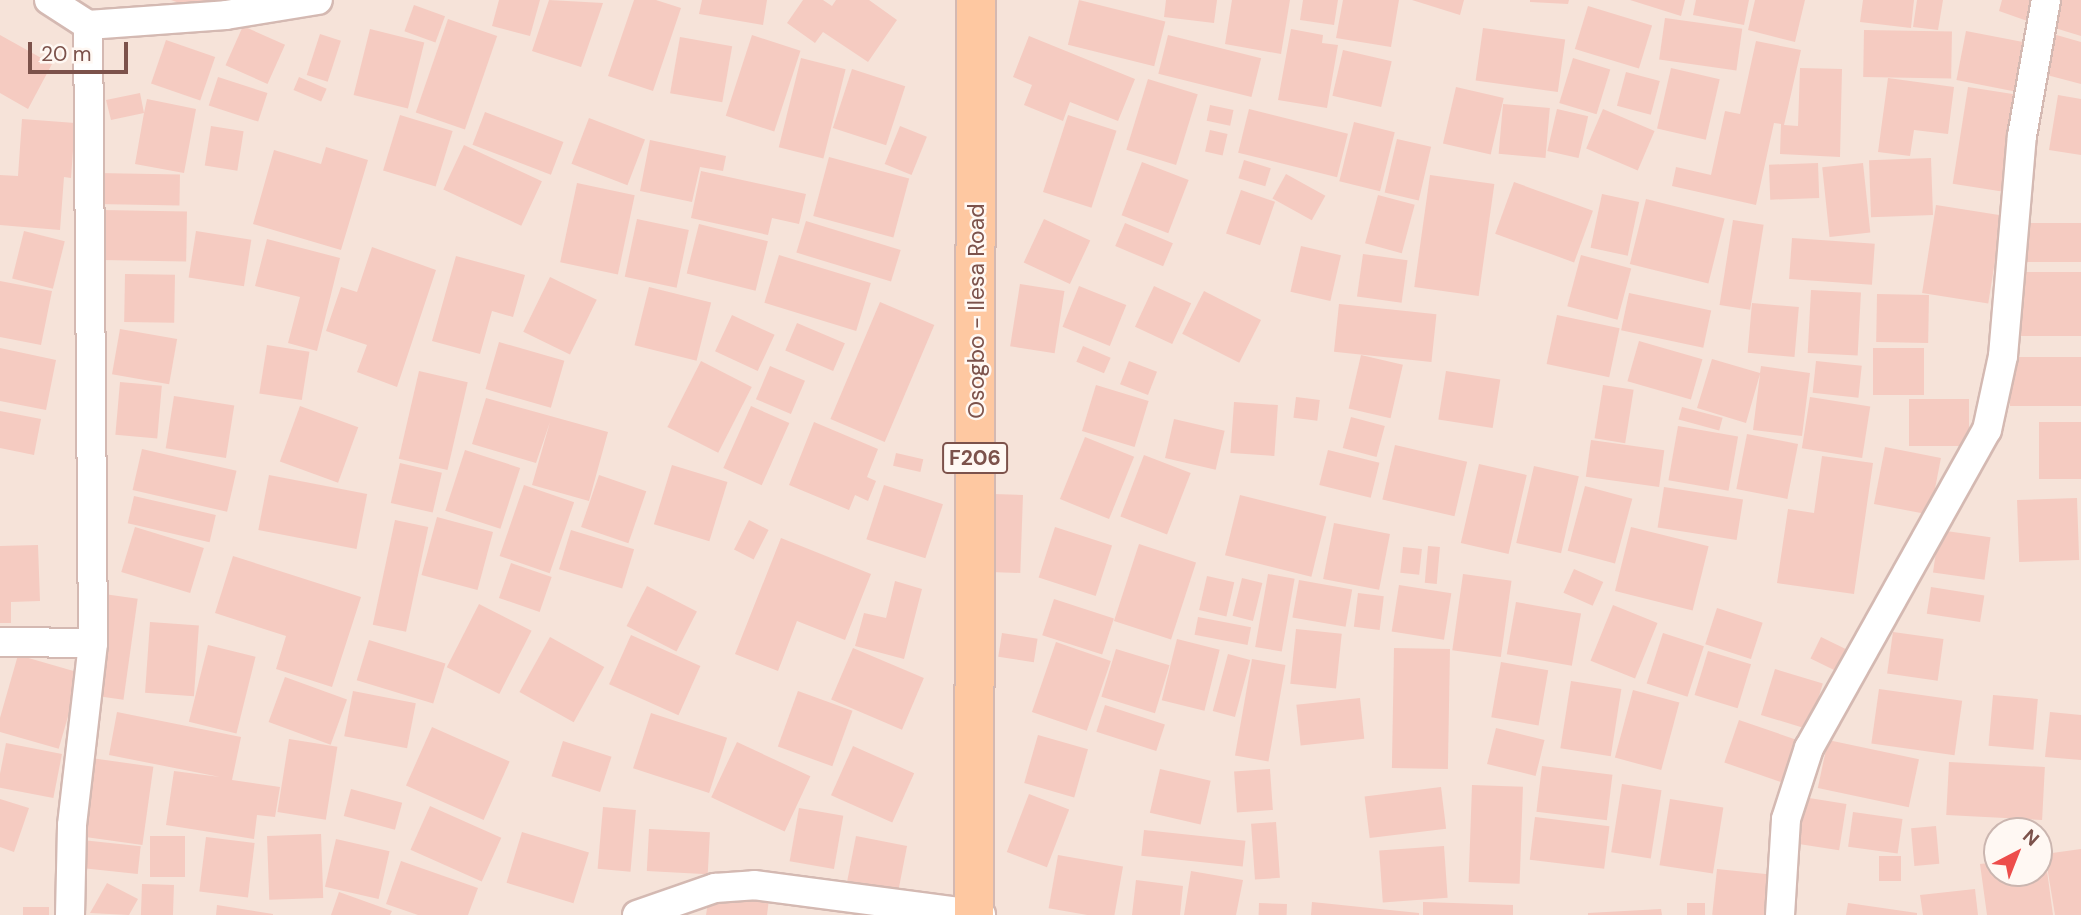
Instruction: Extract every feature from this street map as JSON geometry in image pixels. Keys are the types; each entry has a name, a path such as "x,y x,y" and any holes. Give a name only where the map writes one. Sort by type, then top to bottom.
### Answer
{"main road":[{"name":"Osogbo - Ilesa Road","path":"976,0 976,915"}],"street":[{"path":"48,0 88,25 226,15 318,0"},
{"path":"1780,915 1786,818 1804,760 1987,430 2003,356 2022,136 2046,0"},
{"path":"70,915 72,825 93,643 88,25"},
{"path":"0,642 93,643"},
{"path":"637,915 715,888 754,885 976,915"}],"shaded area":[{"path":"0,0 2081,0 2081,915 0,915"}],"building":[{"path":"171,0 215,0 210,14"},
{"path":"499,0 540,0 530,36 492,26"},
{"path":"549,0 603,3 581,67 532,51"},
{"path":"634,0 656,0 681,8 653,91 608,76"},
{"path":"702,0 767,0 763,25 699,14"},
{"path":"803,0 823,0 832,6 836,0 869,0 897,20 868,62 823,32 815,43 787,23"},
{"path":"1079,0 1165,22 1154,66 1068,45"},
{"path":"1166,0 1217,0 1214,23 1164,17"},
{"path":"1232,0 1290,0 1281,54 1225,44"},
{"path":"1303,0 1338,0 1334,25 1300,20"},
{"path":"1343,0 1399,0 1391,47 1336,38"},
{"path":"1412,0 1464,0 1460,15"},
{"path":"1530,0 1569,0 1568,4"},
{"path":"1630,0 1685,0 1681,16"},
{"path":"1696,0 1749,0 1744,25 1693,15"},
{"path":"1755,0 1805,0 1795,42 1748,30"},
{"path":"1863,0 1914,0 1911,28 1860,22"},
{"path":"1917,0 1943,0 1938,30 1913,27"},
{"path":"2002,0 2041,0 2033,23 1999,11"},
{"path":"2053,0 2081,0 2081,36 2045,25"},
{"path":"414,5 445,16 435,43 404,31"},
{"path":"1588,6 1652,26 1639,69 1575,49"},
{"path":"1665,18 1742,29 1736,70 1659,60"},
{"path":"448,19 497,36 465,130 416,113"},
{"path":"243,26 285,45 268,84 226,65"},
{"path":"1483,28 1565,40 1558,92 1476,80"},
{"path":"370,29 424,43 408,109 354,95"},
{"path":"1291,29 1323,35 1322,43 1338,45 1327,108 1278,100"},
{"path":"1864,30 1952,32 1951,79 1863,77"},
{"path":"1966,31 2031,44 2021,93 1956,80"},
{"path":"320,34 341,41 328,82 307,75"},
{"path":"2053,34 2081,42 2081,84 2043,74"},
{"path":"0,35 52,64 28,109 0,93"},
{"path":"752,35 801,51 774,132 726,116"},
{"path":"1168,35 1261,58 1251,97 1158,74"},
{"path":"1029,36 1135,79 1118,121 1070,102 1063,121 1024,105 1032,85 1013,77"},
{"path":"680,37 732,46 722,102 670,93"},
{"path":"166,40 215,57 200,100 151,83"},
{"path":"1756,41 1801,50 1784,125 1798,126 1800,68 1842,69 1840,157 1780,154 1781,124 1774,123 1756,205 1672,186 1676,167 1711,175 1725,111 1740,114"},
{"path":"1343,50 1392,61 1381,107 1332,96"},
{"path":"801,58 846,69 823,158 779,147"},
{"path":"1573,58 1610,69 1597,114 1559,103"},
{"path":"1671,68 1720,79 1706,140 1657,128"},
{"path":"852,69 905,86 886,145 833,128"},
{"path":"1626,72 1660,81 1651,115 1617,106"},
{"path":"218,77 267,93 258,122 209,106"},
{"path":"299,77 327,89 321,102 294,90"},
{"path":"1888,78 1954,87 1948,134 1914,130 1910,156 1878,152"},
{"path":"1148,79 1198,94 1176,165 1126,150"},
{"path":"1456,87 1504,98 1491,155 1443,144"},
{"path":"1968,87 2025,96 2010,193 1953,184"},
{"path":"140,93 144,113 111,120 106,100"},
{"path":"2058,95 2081,99 2081,155 2049,150"},
{"path":"147,99 196,109 184,173 135,164"},
{"path":"1503,104 1550,108 1545,158 1499,154"},
{"path":"1210,105 1233,110 1230,126 1207,121"},
{"path":"1249,109 1348,134 1337,177 1238,153"},
{"path":"1557,109 1588,116 1579,158 1547,151"},
{"path":"1603,109 1655,131 1638,170 1586,149"},
{"path":"485,112 563,142 551,175 472,145"},
{"path":"400,115 453,131 436,187 383,170"},
{"path":"1068,115 1117,131 1091,208 1043,192"},
{"path":"589,118 645,140 627,185 571,164"},
{"path":"22,119 75,123 71,178 64,177 60,230 0,225 0,175 18,176"},
{"path":"1354,122 1395,132 1380,191 1339,181"},
{"path":"211,126 244,131 237,171 205,166"},
{"path":"900,126 927,137 912,175 885,164"},
{"path":"1210,130 1228,134 1223,155 1205,151"},
{"path":"1397,139 1431,147 1419,200 1385,193"},
{"path":"650,140 726,156 723,171 700,167 692,202 640,191"},
{"path":"464,145 542,181 521,226 443,189"},
{"path":"326,147 368,160 341,250 253,224 274,150 321,164"},
{"path":"829,157 909,178 893,237 813,216"},
{"path":"1931,158 1933,215 1871,217 1869,160"},
{"path":"1244,160 1271,168 1265,186 1238,178"},
{"path":"1142,162 1189,180 1168,233 1122,215"},
{"path":"1818,163 1819,198 1770,200 1769,165"},
{"path":"1863,163 1870,233 1830,237 1822,167"},
{"path":"701,171 806,194 799,224 772,218 768,235 691,218"},
{"path":"97,173 180,174 179,205 96,204"},
{"path":"1286,174 1325,196 1312,220 1272,198"},
{"path":"1430,175 1494,184 1479,296 1414,287"},
{"path":"1514,182 1593,211 1574,262 1495,234"},
{"path":"577,183 635,195 618,274 560,262"},
{"path":"1241,190 1275,202 1260,245 1226,233"},
{"path":"1602,194 1639,202 1628,256 1591,248"},
{"path":"1378,195 1415,205 1402,253 1365,243"},
{"path":"1646,199 1725,219 1708,284 1630,264"},
{"path":"1936,205 2002,215 1988,303 1922,293"},
{"path":"103,210 187,211 186,261 102,260"},
{"path":"637,219 689,230 677,288 625,277"},
{"path":"1044,219 1090,241 1070,284 1024,263"},
{"path":"1733,220 1764,225 1750,310 1720,305"},
{"path":"806,221 901,250 891,282 796,253"},
{"path":"1125,223 1173,243 1163,266 1115,246"},
{"path":"2023,223 2081,223 2081,262 2023,262"},
{"path":"699,224 768,241 756,291 687,273"},
{"path":"24,231 65,241 53,289 12,279"},
{"path":"196,231 251,240 244,286 189,277"},
{"path":"1792,238 1875,244 1872,285 1789,279"},
{"path":"267,239 340,258 317,351 288,343 300,297 255,286"},
{"path":"1301,246 1341,255 1330,301 1290,292"},
{"path":"372,247 436,270 397,387 357,372 367,345 326,331 341,287 357,292"},
{"path":"1363,254 1408,260 1402,303 1357,297"},
{"path":"779,255 871,283 856,331 764,303"},
{"path":"1581,255 1631,268 1618,320 1567,306"},
{"path":"456,256 525,275 513,317 492,311 480,354 432,341"},
{"path":"2016,272 2081,272 2081,336 2016,336"},
{"path":"125,274 175,275 174,323 124,322"},
{"path":"550,277 597,300 570,355 523,332"},
{"path":"0,281 52,291 41,345 0,337"},
{"path":"1020,284 1064,291 1055,353 1010,346"},
{"path":"1079,286 1126,305 1110,346 1063,327"},
{"path":"1154,286 1191,303 1172,344 1135,327"},
{"path":"649,287 711,302 697,361 634,345"},
{"path":"1811,290 1861,293 1858,356 1808,353"},
{"path":"1204,291 1261,320 1239,363 1182,334"},
{"path":"1629,293 1711,310 1703,348 1621,330"},
{"path":"1877,294 1929,295 1928,343 1876,342"},
{"path":"880,302 934,325 885,442 830,419"},
{"path":"1752,303 1799,307 1794,357 1748,353"},
{"path":"1339,304 1436,314 1431,362 1334,352"},
{"path":"732,315 775,335 758,371 715,351"},
{"path":"1557,315 1620,328 1609,377 1547,364"},
{"path":"797,323 845,343 833,371 785,351"},
{"path":"120,329 177,339 169,384 112,374"},
{"path":"1639,341 1702,359 1691,400 1627,381"},
{"path":"499,342 564,361 551,408 485,389"},
{"path":"267,345 309,352 302,400 259,393"},
{"path":"1083,346 1111,358 1104,373 1076,362"},
{"path":"0,348 56,360 46,410 0,401"},
{"path":"1873,348 1924,348 1924,395 1873,395"},
{"path":"1361,355 1403,365 1391,418 1349,409"},
{"path":"2010,357 2081,357 2081,406 2010,406"},
{"path":"1712,359 1760,373 1761,366 1810,373 1802,436 1753,430 1760,374 1746,423 1697,408"},
{"path":"701,361 752,387 718,453 667,427"},
{"path":"1129,361 1157,372 1148,395 1120,384"},
{"path":"1816,361 1862,366 1858,398 1813,393"},
{"path":"770,366 805,381 791,414 756,399"},
{"path":"419,371 468,382 447,470 399,459"},
{"path":"1446,371 1500,380 1493,428 1438,419"},
{"path":"120,382 162,386 157,438 115,435"},
{"path":"1096,385 1149,401 1135,447 1082,431"},
{"path":"1603,385 1634,390 1625,443 1595,438"},
{"path":"174,396 234,406 226,458 166,448"},
{"path":"1296,397 1320,400 1317,421 1293,418"},
{"path":"1810,397 1870,407 1862,458 1802,448"},
{"path":"486,398 608,432 589,501 532,485 550,422 536,463 472,444"},
{"path":"1909,399 1969,399 1969,446 1909,446"},
{"path":"1234,402 1278,405 1274,456 1230,453"},
{"path":"300,406 358,427 338,483 280,461"},
{"path":"751,406 789,423 762,485 723,468"},
{"path":"1682,407 1723,418 1719,430 1679,420"},
{"path":"0,411 41,419 34,455 0,448"},
{"path":"1351,417 1385,426 1377,457 1343,448"},
{"path":"1174,419 1225,431 1216,470 1165,458"},
{"path":"814,422 878,449 867,477 876,481 868,501 855,495 849,510 789,485"},
{"path":"2039,422 2081,422 2081,479 2039,479"},
{"path":"1678,426 1738,437 1729,491 1668,480"},
{"path":"1747,434 1798,444 1787,499 1736,489"},
{"path":"1085,437 1134,457 1109,519 1060,499"},
{"path":"1591,440 1664,450 1659,487 1586,477"},
{"path":"1395,445 1467,462 1455,516 1382,500"},
{"path":"1885,447 1941,458 1930,515 1874,504"},
{"path":"142,449 237,471 227,512 133,490"},
{"path":"465,450 520,468 500,529 445,511"},
{"path":"1328,450 1379,463 1371,498 1319,485"},
{"path":"896,453 923,459 920,472 893,466"},
{"path":"1144,455 1191,473 1167,535 1120,517"},
{"path":"1822,456 1873,463 1854,594 1777,583 1788,509 1814,513"},
{"path":"400,463 442,473 433,513 391,503"},
{"path":"1479,464 1527,475 1509,554 1461,543"},
{"path":"672,465 727,482 709,541 654,524"},
{"path":"1534,466 1579,476 1561,553 1516,543"},
{"path":"269,475 367,494 356,549 258,530"},
{"path":"599,475 646,491 628,543 581,527"},
{"path":"524,485 574,502 550,573 500,556"},
{"path":"884,485 943,504 925,558 866,539"},
{"path":"1585,486 1632,499 1615,563 1568,551"},
{"path":"1664,487 1743,500 1737,540 1658,527"},
{"path":"993,494 1023,495 1020,573 990,572"},
{"path":"1240,495 1326,517 1311,577 1225,555"},
{"path":"134,496 216,515 210,542 128,523"},
{"path":"2077,498 2079,560 2019,562 2017,500"},
{"path":"437,517 493,532 477,590 421,575"},
{"path":"395,520 428,527 406,632 373,625"},
{"path":"749,520 769,530 754,559 734,549"},
{"path":"1334,523 1390,534 1379,590 1323,579"},
{"path":"135,527 204,548 190,593 121,572"},
{"path":"1055,527 1112,546 1096,596 1039,577"},
{"path":"1631,527 1709,546 1693,610 1615,591"},
{"path":"571,530 634,549 622,589 559,569"},
{"path":"1939,530 1990,537 1985,580 1933,573"},
{"path":"781,538 871,574 845,640 797,621 778,671 735,654"},
{"path":"1139,544 1196,563 1171,640 1114,621"},
{"path":"38,545 40,601 11,602 11,623 0,623 0,546"},
{"path":"1428,546 1440,547 1437,584 1425,583"},
{"path":"1403,547 1422,549 1419,575 1400,573"},
{"path":"233,556 361,597 332,687 276,669 286,636 215,613"},
{"path":"511,563 552,577 540,612 499,598"},
{"path":"1574,569 1603,582 1593,606 1563,593"},
{"path":"1268,574 1295,579 1282,652 1255,647"},
{"path":"1463,574 1512,581 1501,657 1452,650"},
{"path":"1207,576 1234,582 1226,616 1199,610"},
{"path":"1242,578 1262,583 1253,621 1233,616"},
{"path":"1299,580 1352,589 1346,627 1292,617"},
{"path":"895,581 922,589 904,659 855,646 864,613 886,618"},
{"path":"1399,585 1451,593 1444,640 1392,631"},
{"path":"647,586 697,611 676,652 627,626"},
{"path":"1931,587 1984,595 1980,622 1927,614"},
{"path":"1358,593 1384,596 1380,630 1354,627"},
{"path":"104,594 138,599 123,700 90,695"},
{"path":"1054,599 1114,618 1102,655 1042,635"},
{"path":"1516,602 1581,613 1572,666 1507,654"},
{"path":"479,604 532,631 499,694 447,667"},
{"path":"1613,605 1658,623 1635,679 1591,661"},
{"path":"1717,608 1763,623 1751,659 1705,644"},
{"path":"1198,617 1251,627 1248,645 1195,635"},
{"path":"150,622 199,625 194,696 145,693"},
{"path":"1296,629 1342,634 1336,689 1290,684"},
{"path":"1893,632 1944,639 1938,681 1887,674"},
{"path":"1002,633 1038,639 1034,662 998,657"},
{"path":"1663,633 1704,646 1688,697 1647,683"},
{"path":"631,635 700,666 678,715 609,684"},
{"path":"550,637 604,667 574,722 519,692"},
{"path":"1821,637 1846,649 1836,671 1810,659"},
{"path":"1177,639 1220,650 1204,711 1162,700"},
{"path":"369,640 446,663 433,704 357,680"},
{"path":"1056,642 1111,661 1087,731 1032,712"},
{"path":"208,645 256,657 236,734 189,722"},
{"path":"853,648 924,678 902,730 831,700"},
{"path":"1394,648 1450,649 1448,769 1392,768"},
{"path":"1116,649 1170,665 1155,713 1101,697"},
{"path":"1708,651 1751,664 1738,708 1695,695"},
{"path":"1228,654 1250,660 1235,717 1213,711"},
{"path":"18,655 80,673 59,749 0,732 0,718"},
{"path":"1252,659 1285,665 1268,761 1235,756"},
{"path":"1501,662 1548,670 1539,725 1491,717"},
{"path":"1775,669 1823,684 1809,730 1761,715"},
{"path":"285,677 347,700 331,745 269,722"},
{"path":"1571,681 1621,689 1611,756 1560,748"},
{"path":"1879,689 1962,701 1955,755 1871,743"},
{"path":"1633,690 1679,702 1661,770 1615,758"},
{"path":"353,691 416,703 407,748 344,736"},
{"path":"798,691 853,711 832,766 778,746"},
{"path":"1993,695 2038,699 2033,750 1989,746"},
{"path":"1360,698 1364,739 1301,745 1296,705"},
{"path":"1105,705 1165,724 1156,751 1096,732"},
{"path":"117,712 241,737 232,780 280,787 275,817 257,815 254,839 166,825 174,771 220,777 109,755"},
{"path":"2050,712 2081,715 2081,760 2045,757"},
{"path":"651,713 727,738 709,793 633,768"},
{"path":"1739,720 1798,740 1783,783 1724,763"},
{"path":"432,727 510,762 484,820 406,785"},
{"path":"1496,728 1545,740 1536,776 1487,764"},
{"path":"1038,735 1088,749 1074,797 1024,783"},
{"path":"289,739 337,747 326,820 277,812"},
{"path":"1828,740 1919,759 1909,807 1818,788"},
{"path":"563,741 612,757 600,792 552,776"},
{"path":"737,742 810,776 785,832 711,797"},
{"path":"6,743 62,754 53,798 0,788"},
{"path":"853,746 914,773 892,823 831,795"},
{"path":"91,758 153,767 142,845 80,836"},
{"path":"1949,762 2045,767 2042,817 1946,815"},
{"path":"1542,766 1612,775 1607,820 1536,812"},
{"path":"1160,769 1211,781 1201,825 1150,813"},
{"path":"1270,769 1273,810 1237,812 1234,772"},
{"path":"1622,784 1662,790 1651,858 1611,852"},
{"path":"1472,785 1523,787 1520,884 1469,882"},
{"path":"1441,787 1446,829 1370,838 1365,796"},
{"path":"351,789 402,803 395,830 344,816"},
{"path":"1029,794 1069,809 1047,867 1007,852"},
{"path":"1803,797 1846,804 1839,850 1796,843"},
{"path":"0,799 29,808 14,852 0,847"},
{"path":"1670,799 1723,807 1713,874 1660,865"},
{"path":"430,806 501,838 482,882 410,850"},
{"path":"603,807 636,810 630,872 598,869"},
{"path":"799,808 843,816 834,869 790,861"},
{"path":"1853,812 1903,819 1898,854 1848,847"},
{"path":"1535,817 1609,826 1604,869 1530,860"},
{"path":"1276,822 1280,878 1255,880 1251,824"},
{"path":"1936,826 1939,864 1914,866 1911,828"},
{"path":"649,829 710,832 708,874 647,871"},
{"path":"1144,830 1245,841 1243,867 1141,856"},
{"path":"522,832 589,852 573,903 507,883"},
{"path":"321,834 323,898 269,900 267,836"},
{"path":"150,836 185,836 185,877 150,877"},
{"path":"856,836 907,846 897,897 846,887"},
{"path":"206,837 255,843 248,898 199,892"},
{"path":"336,839 390,851 379,899 325,887"},
{"path":"82,840 141,846 138,874 79,868"},
{"path":"1444,846 1448,898 1383,902 1379,851"},
{"path":"2081,849 2081,915 2055,915 2050,887 2053,887 2053,853"},
{"path":"1058,855 1123,866 1114,915 1087,915 1049,908"},
{"path":"1879,856 1901,856 1901,881 1879,881"},
{"path":"401,861 478,888 468,915 418,915 386,904"},
{"path":"1980,864 1983,864 1983,886"},
{"path":"1717,869 1773,875 1768,915 1712,915"},
{"path":"1191,871 1243,880 1236,915 1184,915"},
{"path":"1136,880 1183,886 1180,915 1132,915"},
{"path":"107,883 138,899 129,915 90,913"},
{"path":"142,884 174,885 173,915 141,915"},
{"path":"1983,887 2049,887 2053,915 1987,915"},
{"path":"1975,889 1978,915 1923,915 1920,895"},
{"path":"710,890 769,899 767,915 706,915"},
{"path":"339,892 392,911 390,915 331,915"},
{"path":"1312,902 1419,913 1419,915 1311,915"},
{"path":"1423,902 1513,905 1513,915 1423,915"},
{"path":"1259,903 1287,904 1287,915 1259,915"},
{"path":"1687,903 1705,903 1705,915 1687,915"},
{"path":"1848,903 1917,913 1917,915 1846,915"},
{"path":"217,905 273,914 273,915 216,915"},
{"path":"23,907 49,907 49,915 23,915"},
{"path":"1661,909 1662,915 1588,915 1588,913"}]}
